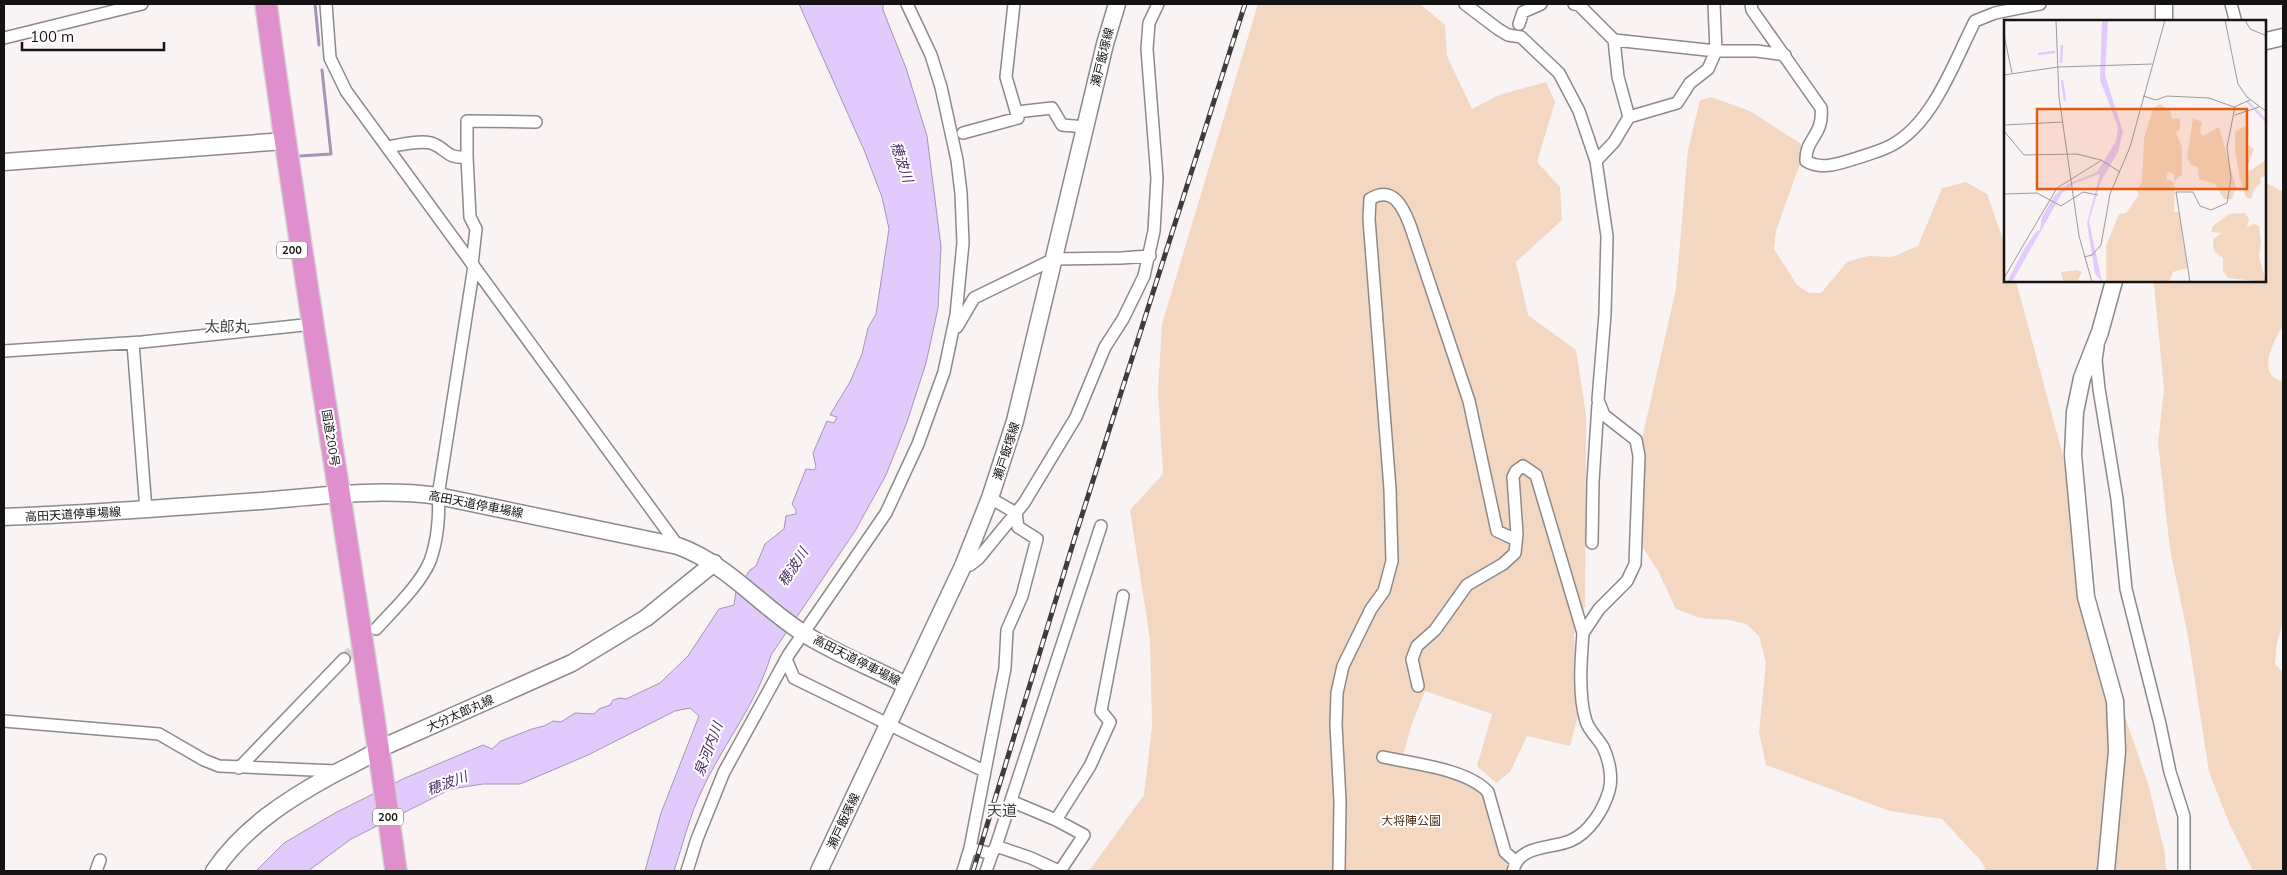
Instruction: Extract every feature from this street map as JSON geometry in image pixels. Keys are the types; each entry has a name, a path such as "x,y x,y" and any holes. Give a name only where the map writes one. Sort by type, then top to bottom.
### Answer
{"highway":[{"name":"国道200号","path":"255,4 280,142 374,759 396,871"},
{"name":"国道200号","path":"266,4 280,142"},
{"name":"国道200号","path":"374,759 384,871"}],"main road":[{"name":"瀬戸飯塚線","path":"819,871 963,566 990,498 1015,421 1116,4"},
{"path":"2164,4 2164,20"},
{"path":"2267,41 2283,37"},
{"path":"4,162 280,142"},
{"path":"2106,871 2117,752 2115,701 2086,597 2073,455 2075,412 2082,378 2100,332 2114,282"},
{"name":"高田天道停車場線","path":"4,517 146,510 334,494 405,491 438,496 678,546 716,564 802,632 906,685"},
{"name":"大分太郎丸線","path":"214,871 255,825 296,794 338,772 374,759 572,664 646,618 716,564"}],"street":[{"path":"4,38 142,4"},
{"path":"326,4 330,58 346,91 678,546"},
{"path":"687,871 697,839 724,772 786,659 802,632 886,513 918,444 944,372 956,315 963,244 957,160 941,87 933,63 907,4"},
{"path":"963,133 1018,118 1006,78 1014,4"},
{"path":"963,566 970,565 978,560 1016,513 1076,417 1105,347 1139,290 1150,256 1154,231 1157,178 1147,49 1149,23 1158,4"},
{"path":"1465,4 1508,35 1522,36 1559,73 1579,111 1596,162 1607,236 1604,322 1593,481 1592,543"},
{"path":"1519,24 1523,12 1540,4"},
{"path":"1574,4 1579,5 1614,40 1716,52 1757,51 1785,55"},
{"path":"1628,117 1677,103 1690,84 1708,69 1716,52 1714,4"},
{"path":"1751,4 1752,10 1821,108 1822,121 1819,130 1805,150 1806,161 1811,164 1828,166 1882,150 1898,142 1922,118 1941,90 1974,21 1994,8 2040,4"},
{"path":"2231,4 2235,19"},
{"path":"1596,162 1614,142 1628,117 1618,77 1614,40"},
{"path":"1016,112 1052,108 1062,125 1085,127"},
{"path":"376,629 419,580 430,562 439,509 438,496 473,265 476,229 470,218 467,121 536,122"},
{"path":"387,147 428,142 448,155 457,158 467,157"},
{"path":"1338,871 1340,801 1336,725 1337,693 1343,666 1371,609 1384,591 1392,561 1390,489 1369,219 1370,199 1378,195 1396,199 1404,208 1469,401 1497,531 1512,538 1517,534"},
{"path":"951,338 974,298 1054,259 1150,256"},
{"path":"4,351 133,343 308,325"},
{"path":"2100,332 2096,360 2117,499 2126,589 2170,772 2184,816 2184,871"},
{"path":"133,343 146,510"},
{"path":"1583,633 1599,609 1627,582 1635,564 1639,456 1636,440 1604,415 1598,400"},
{"path":"1384,757 1450,772 1481,784 1488,792 1505,852 1514,866 1524,853 1569,841 1579,836 1590,826 1603,807 1610,790 1611,769 1603,747 1586,723 1581,656 1583,633 1536,475 1523,466 1516,470 1513,477 1517,534 1515,553 1503,564 1467,585 1435,630 1417,646 1412,659 1418,686"},
{"path":"990,498 1016,513"},
{"path":"963,871 970,848 1005,668 1007,630 1022,596 1037,539 1018,527 1016,513"},
{"path":"986,871 1011,801 1101,526"},
{"path":"1056,820 1090,766 1110,722 1100,711 1123,596"},
{"path":"239,768 344,659"},
{"path":"786,659 794,678 984,771"},
{"path":"4,721 160,734 204,760 219,766 338,772"},
{"path":"970,848 994,850 1031,858 1060,871 1084,835 1056,820 1011,801"}],"green space":[{"name":"大将陣公園","path":"1258,4 1420,4 1445,25 1447,56 1472,109 1499,95 1546,82 1555,102 1537,162 1560,187 1562,220 1516,262 1528,315 1576,350 1586,414 1585,606 1574,635 1577,719 1570,746 1527,736 1510,772 1496,783 1477,766 1492,714 1425,691 1411,726 1401,765 1471,784 1482,792 1497,843 1508,871 1089,871 1144,795 1152,727 1150,639 1130,510 1163,474 1158,392 1162,324"},
{"path":"1711,97 1750,111 1800,143 1803,155 1776,231 1774,249 1797,285 1809,293 1821,293 1847,262 1868,256 1892,257 1918,246 1942,188 1966,182 1987,194 2004,242 2004,282 2016,282 2063,456 2106,661 2149,787 2165,854 2166,871 1986,871 1982,862 1942,819 1890,811 1766,765 1759,732 1766,663 1759,636 1746,624 1730,620 1700,618 1676,609 1658,571 1635,535 1631,509 1632,483 1676,289 1688,150 1700,100"},
{"path":"2267,184 2283,192 2283,326 2275,340 2268,365 2270,373 2275,378 2283,381 2283,622 2277,643 2275,664 2283,673 2283,871 2253,871 2229,823 2209,772 2189,642 2170,549 2158,443 2164,389 2154,282 2267,282"}],"water":[{"path":"799,4 883,4 883,10 906,68 927,136 941,247 938,308 926,363 907,422 886,475 855,531 771,655 765,673 749,706 711,771 698,798 674,871 645,871 661,813 699,716 690,708 675,711 588,755 520,784 483,784 451,789 351,839 308,871 256,871 284,843 335,813 405,778 483,745 492,749 501,741 553,721 561,722 575,713 594,714 599,709 610,705 613,700 626,699 660,683 688,656 719,609 734,605 736,591 750,570 756,566 765,544 784,529 786,516 796,514 792,504 806,469 814,470 816,467 813,453 827,421 834,423 837,417 830,415 850,382 862,354 868,328 876,314 889,229 882,197 864,150"}],"waterway":[{"path":"315,4 319,45"},
{"path":"300,156 331,154 322,70"}],"tunnel":[{"path":"344,659 364,640"}],"railway":[{"path":"973,871 1075,537 1245,4"}],"district":[{"name":"太郎丸","path":"227,326"},
{"name":"天道","path":"1002,810"}],"water label":[{"name":"穂波川","path":"902,162"},
{"name":"穂波川","path":"793,567"},
{"name":"泉河内川","path":"708,749"},
{"name":"穂波川","path":"447,783"}]}
